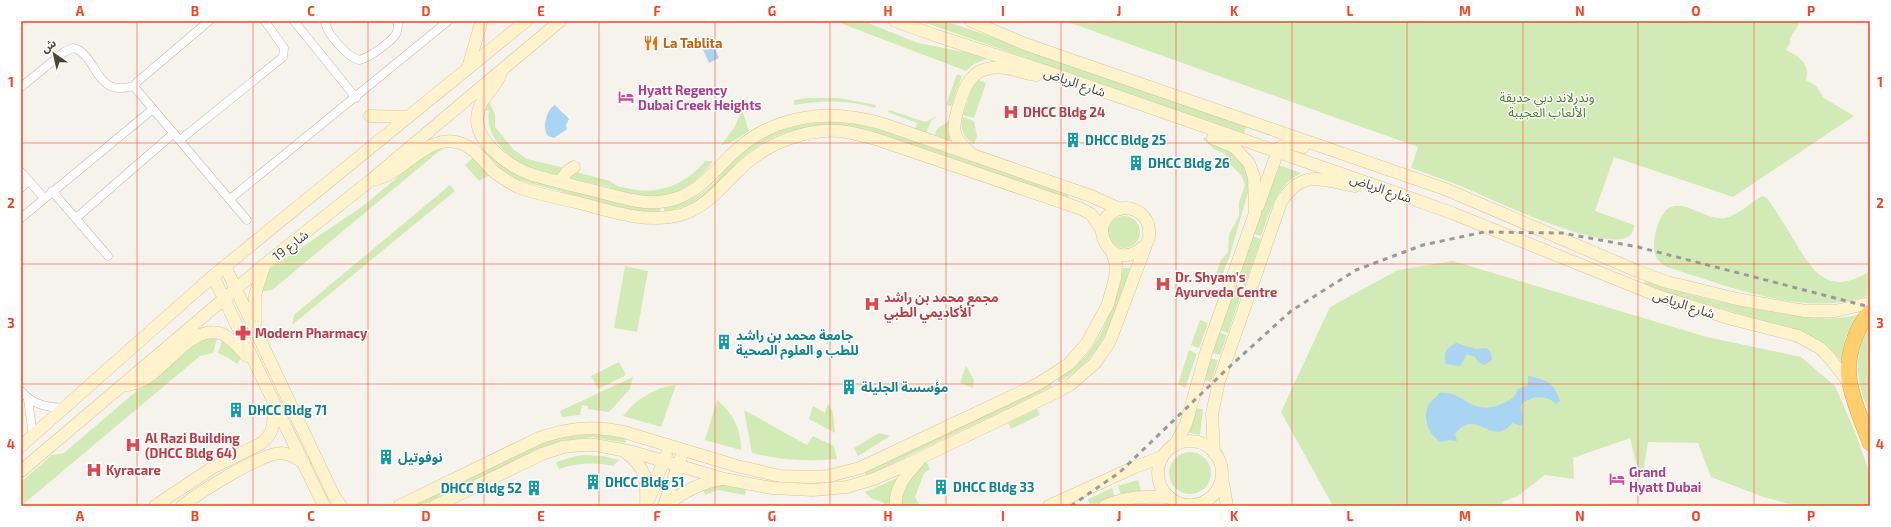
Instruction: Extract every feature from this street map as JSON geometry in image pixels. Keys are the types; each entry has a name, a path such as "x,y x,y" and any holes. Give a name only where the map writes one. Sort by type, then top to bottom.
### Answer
{"highway":[{"path":"1870,312 1858,331 1852,347 1849,366 1850,384 1870,443"}],"street":[{"path":"21,86 64,52 73,48 81,52 108,85 117,88 135,86 141,78 209,21"},
{"path":"180,140 283,57 284,48 265,21"},
{"path":"294,21 356,98"},
{"path":"325,21 329,32 349,55 359,60 370,56 391,39 398,28 398,21"},
{"path":"230,199 356,98 448,21"},
{"name":"شارع 19","path":"21,446 213,276 526,21"},
{"name":"شارع 19","path":"21,471 264,264 371,180 560,21"},
{"name":"شارع الرياض","path":"895,21 934,36 1057,75 1378,186 1452,213 1674,302 1798,336 1809,341 1824,352 1850,384"},
{"name":"شارع الرياض","path":"971,21 1025,44 1473,200 1637,271 1678,285 1737,299 1805,311 1835,312 1870,303"},
{"path":"468,68 481,23"},
{"path":"972,155 957,139 954,128 956,114 967,85 974,76 987,69 999,68 1035,75 1057,75"},
{"path":"435,506 542,454 563,448 595,445 664,460 724,479 781,489 828,489 847,487 874,479 922,458 1059,391 1071,384 1095,363 1116,329 1149,232 1144,217 1133,210 1120,209 1091,196 870,120 844,116 822,115 786,122 755,136 732,154 700,186 678,199 665,202 632,200 559,182 518,170 494,151 482,136 478,127 478,111 480,104 498,82 501,72"},
{"path":"135,86 247,220"},
{"path":"21,218 153,109"},
{"path":"370,116 408,117"},
{"path":"1201,126 1212,137 1234,147 1249,163 1254,177 1255,213"},
{"path":"371,180 384,177 437,143 456,142 465,145 502,177 522,188 631,216 661,218 682,215 696,209 710,199 745,165 770,147 787,139 826,131 846,132 879,140 1080,208 1091,214 1102,230 1104,242 1112,252 1116,265 1115,278 1108,304 1087,343 1069,364 1038,384 854,470 813,477 780,476 737,466 608,429 590,427 565,430 539,438 399,506"},
{"path":"76,218 174,133"},
{"path":"1049,506 1129,470 1162,457 1174,446 1186,424 1206,354 1276,151 1285,144 1293,144 1334,156 1372,164"},
{"path":"559,182 568,171 574,167"},
{"path":"21,172 28,182 44,198"},
{"path":"1214,453 1212,414 1219,381 1282,202 1296,186 1309,180 1324,179 1360,187 1378,186"},
{"path":"21,188 28,182"},
{"path":"52,191 108,256"},
{"path":"1102,230 1108,217 1120,209"},
{"path":"1112,252 1120,255 1129,255 1138,252 1144,246"},
{"path":"255,329 255,295 264,264"},
{"path":"225,266 334,496 341,506"},
{"path":"1587,267 1594,267 1623,275 1630,275 1637,271"},
{"path":"213,276 324,506"},
{"path":"121,386 133,384 147,378 192,338 206,333 221,334 228,338 254,363"},
{"path":"21,391 28,399 47,407 64,408"},
{"path":"28,399 33,436"},
{"path":"156,506 177,490 212,468 260,444 268,438 273,428 274,403"},
{"path":"1174,446 1191,441 1208,447 1214,453 1221,466 1227,506"},
{"path":"646,506 670,446"},
{"path":"622,450 635,460 643,471 646,481 646,506"},
{"path":"665,506 683,450"},
{"path":"182,506 221,480 272,455 282,453 290,454 305,464"},
{"path":"1162,457 1159,465 1159,483 1169,497"},
{"path":"896,506 897,494 903,480 922,458"},
{"path":"828,489 851,481 854,477 854,470"},
{"path":"1105,506 1119,500 1136,496 1169,497 1184,505 1192,505 1209,498 1218,487 1221,473"},
{"path":"665,506 683,493 698,485 724,479"},
{"path":"171,506 179,500 179,493 177,490"}],"green space":[{"path":"835,21 863,21 918,43 980,55 986,59 974,64 966,71"},
{"path":"920,21 945,21 1247,124 1244,134"},
{"name":"وندرلاند دبي حديقة الألعاب العجيبة","path":"1065,21 1804,21 1803,23 1800,22 1789,40 1791,41 1786,50 1796,55 1803,61 1807,69 1806,80 1816,86 1824,98 1854,116 1733,197 1614,157 1595,211 1634,225 1628,237 1611,239 1586,235 1556,226 1457,184 1411,168 1418,147"},
{"path":"957,74 962,76 951,106 946,105"},
{"path":"978,80 986,83 974,118 963,115 972,88"},
{"path":"808,98 839,98 876,105 875,108 845,102 815,102 794,105 794,100"},
{"path":"489,102 495,114 495,127 513,149 527,159 565,168 560,176 524,165 503,150 493,136 490,128 489,111 485,110"},
{"path":"742,110 749,131 730,143 721,145 734,128"},
{"path":"889,110 925,122 937,116 931,121 926,133 915,130 917,123 888,112"},
{"path":"963,117 974,121 977,136 974,144 963,133"},
{"path":"950,120 950,141 935,135 937,129"},
{"path":"830,122 856,124 883,130 1069,195 1067,199 868,130 835,125 802,128 770,139 756,147 742,158 706,195 690,204 664,212 664,208 685,202 704,192 745,150 767,137 791,128"},
{"path":"1204,137 1227,146 1248,170 1249,189 1230,255 1223,273 1213,282 1221,260 1228,252 1229,234 1239,216 1239,202 1245,185 1242,176 1230,164 1225,154 1214,149 1203,139"},
{"path":"485,146 493,155 617,201 639,207 660,208 660,212 634,211 516,179 501,169 482,149"},
{"path":"444,147 272,290 259,292 264,276 271,268 363,206 423,156"},
{"path":"475,156 490,175 479,181 465,165"},
{"path":"705,161 713,161 707,169 691,183 674,193 664,196 635,196 610,189 610,187 567,178 572,171 610,181 622,187 649,191 680,182"},
{"path":"1276,164 1301,173 1292,178 1280,192 1271,209 1261,236 1252,233"},
{"path":"450,185 455,191 292,325 294,315"},
{"path":"1762,196 1767,198 1802,254 1817,272 1834,282 1844,282 1870,271 1870,295 1846,301 1820,303 1794,302 1741,291 1716,283 1667,267 1657,258 1654,249 1655,235 1663,214 1671,207 1684,207 1711,217 1725,218 1739,212"},
{"path":"1127,216 1133,218 1138,223 1140,232 1138,241 1133,246 1121,248 1115,246 1110,241 1108,229 1110,223 1115,218"},
{"path":"1251,236 1261,239 1245,285 1235,281"},
{"path":"1453,261 1707,337 1801,357 1835,386 1855,432 1870,474 1870,506 1797,506 1763,497 1711,477 1698,443 1648,442 1643,472 1636,463 1630,438 1573,458 1574,479 1545,475 1518,496 1502,502 1505,506 1333,506 1281,412 1330,307 1398,270"},
{"path":"625,266 648,271 637,332 614,328"},
{"path":"1123,268 1130,268 1119,302 1106,333 1088,360 1075,372 1059,382 1057,379 1072,369 1084,357 1094,345 1102,331 1114,301"},
{"path":"1645,280 1704,298 1787,314 1822,318 1857,315 1846,336 1841,360 1823,343 1795,330 1664,292 1644,284"},
{"path":"1234,285 1243,288 1228,333 1218,329"},
{"path":"1200,320 1208,323 1199,348 1191,345"},
{"path":"1870,325 1870,416 1859,382 1858,359 1860,348"},
{"path":"1218,332 1227,335 1220,355 1210,352"},
{"path":"207,339 217,339 213,353 200,356 21,506 21,482 52,455 64,453 194,342"},
{"path":"222,341 242,357 237,364 218,353"},
{"path":"1189,350 1197,354 1185,388 1178,384"},
{"path":"1209,358 1218,360 1211,382 1202,379"},
{"path":"619,362 626,375 598,389 591,376"},
{"path":"966,366 974,380 973,388 960,383"},
{"path":"633,377 630,389 609,412 588,409 588,406 582,405 580,415 562,417 560,411"},
{"path":"1050,383 1052,387 866,476 865,472"},
{"path":"676,385 661,427 623,416 634,404 646,395 668,386"},
{"path":"717,400 728,410 738,428 741,450 705,440"},
{"path":"828,403 833,413 835,433 809,419 813,406 825,413"},
{"path":"1195,408 1203,409 1200,435 1187,432"},
{"path":"1037,409 1040,415 1011,429 1008,423"},
{"path":"744,410 807,445 813,436 834,446 837,459 794,460 752,453"},
{"path":"601,433 626,438 625,443 592,437 558,442 421,506 413,506 538,444 562,436"},
{"path":"879,433 890,436 858,456 854,448"},
{"path":"1186,452 1194,452 1205,458 1211,469 1211,477 1205,488 1194,494 1186,494 1175,488 1169,477 1169,469 1175,458"},
{"path":"576,456 603,456 619,460 613,466 586,464 573,465 559,469 556,462"},
{"path":"926,461 930,469 924,473 915,497 920,506 900,506 901,490"},
{"path":"902,476 892,506 885,506 883,502 872,499 865,492"},
{"path":"1138,480 1141,491 1121,495 1118,486"},
{"path":"723,484 746,490 745,495 718,490 705,495 702,487"},
{"path":"1112,488 1115,497 1095,506 1090,506 1088,499"}],"water":[{"path":"710,38 719,58 709,63 700,43"},
{"path":"555,105 569,119 566,125 567,129 554,138 548,136 546,133 545,124 549,111"},
{"path":"1456,343 1476,349 1487,348 1491,353 1492,360 1484,365 1478,362 1475,357 1467,354 1460,366 1446,364 1446,351"},
{"path":"1528,376 1549,383 1555,390 1560,401 1556,404 1548,399 1538,397 1525,402 1521,405 1523,420 1522,426 1512,423 1504,430 1497,432 1470,424 1463,427 1455,434 1457,441 1449,440 1441,442 1436,439 1429,430 1426,419 1427,408 1439,393 1448,393 1476,406 1484,408 1494,407 1510,400 1518,389 1528,385"}],"railway":[{"path":"1071,506 1120,472 1227,369 1291,311 1356,270 1423,245 1484,232 1562,233 1638,247 1870,307"}],"place":[{"name":"La Tablita","path":"651,43"},
{"name":"Hyatt Regency Dubai Creek Heights","path":"626,97"},
{"name":"DHCC Bldg 24","path":"1011,112"},
{"name":"DHCC Bldg 25","path":"1073,140"},
{"name":"DHCC Bldg 26","path":"1136,163"},
{"name":"Dr. Shyam’s Ayurveda Centre","path":"1163,284"},
{"name":"مجمع محمد بن راشد الأكاديمي الطبي","path":"872,304"},
{"name":"Modern Pharmacy","path":"243,333"},
{"name":"جامعة محمد بن راشد للطب و العلوم الصحية","path":"724,342"},
{"name":"مؤسسة الجليلة","path":"849,387"},
{"name":"DHCC Bldg 71","path":"236,410"},
{"name":"Al Razi Building (DHCC Bldg 64)","path":"133,445"},
{"name":"نوفوتيل","path":"386,457"},
{"name":"Kyracare","path":"94,470"},
{"name":"Grand Hyatt Dubai","path":"1617,479"},
{"name":"DHCC Bldg 51","path":"593,482"},
{"name":"DHCC Bldg 33","path":"941,487"},
{"name":"DHCC Bldg 52","path":"534,488"}]}
